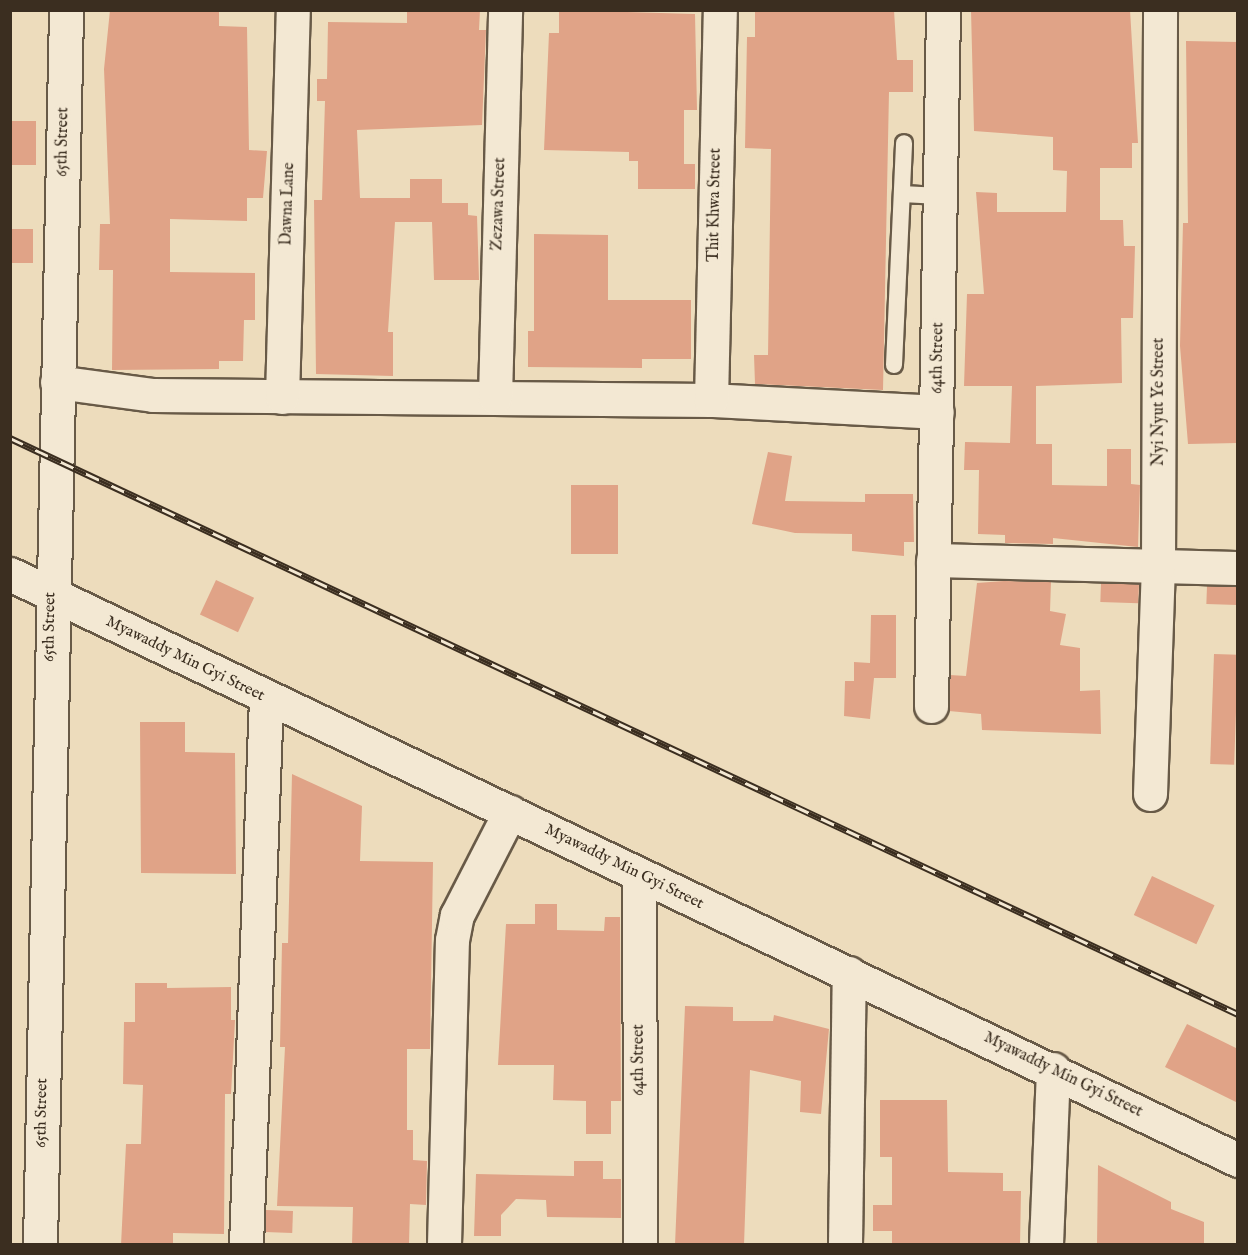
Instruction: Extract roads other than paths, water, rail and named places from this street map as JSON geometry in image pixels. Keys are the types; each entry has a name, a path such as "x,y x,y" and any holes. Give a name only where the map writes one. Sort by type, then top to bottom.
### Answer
{"street":[{"name":"65th Street","path":"40,1245 50,593 66,10"},
{"name":"Dawna Lane","path":"282,397 293,10"},
{"name":"Zezawa Street","path":"495,397 505,10"},
{"name":"Thit Khwa Street","path":"711,400 720,10"},
{"name":"64th Street","path":"931,706 943,10"},
{"name":"Nyi Nyut Ye Street","path":"1150,794 1158,566 1160,10"},
{"path":"57,382 153,395 711,400 937,412"},
{"path":"933,560 1238,568"},
{"name":"Myawaddy Min Gyi Street","path":"10,574 266,699 1053,1069 1238,1160"},
{"path":"246,1245 266,699"},
{"path":"444,1245 452,940 457,915 510,812"},
{"name":"64th Street","path":"639,875 640,1245"},
{"path":"845,1245 849,973"},
{"path":"1046,1245 1053,1069"}],"lane":[{"path":"894,365 904,143"},
{"path":"902,194 940,196"}],"railway":[{"path":"10,438 1238,1014"}]}
